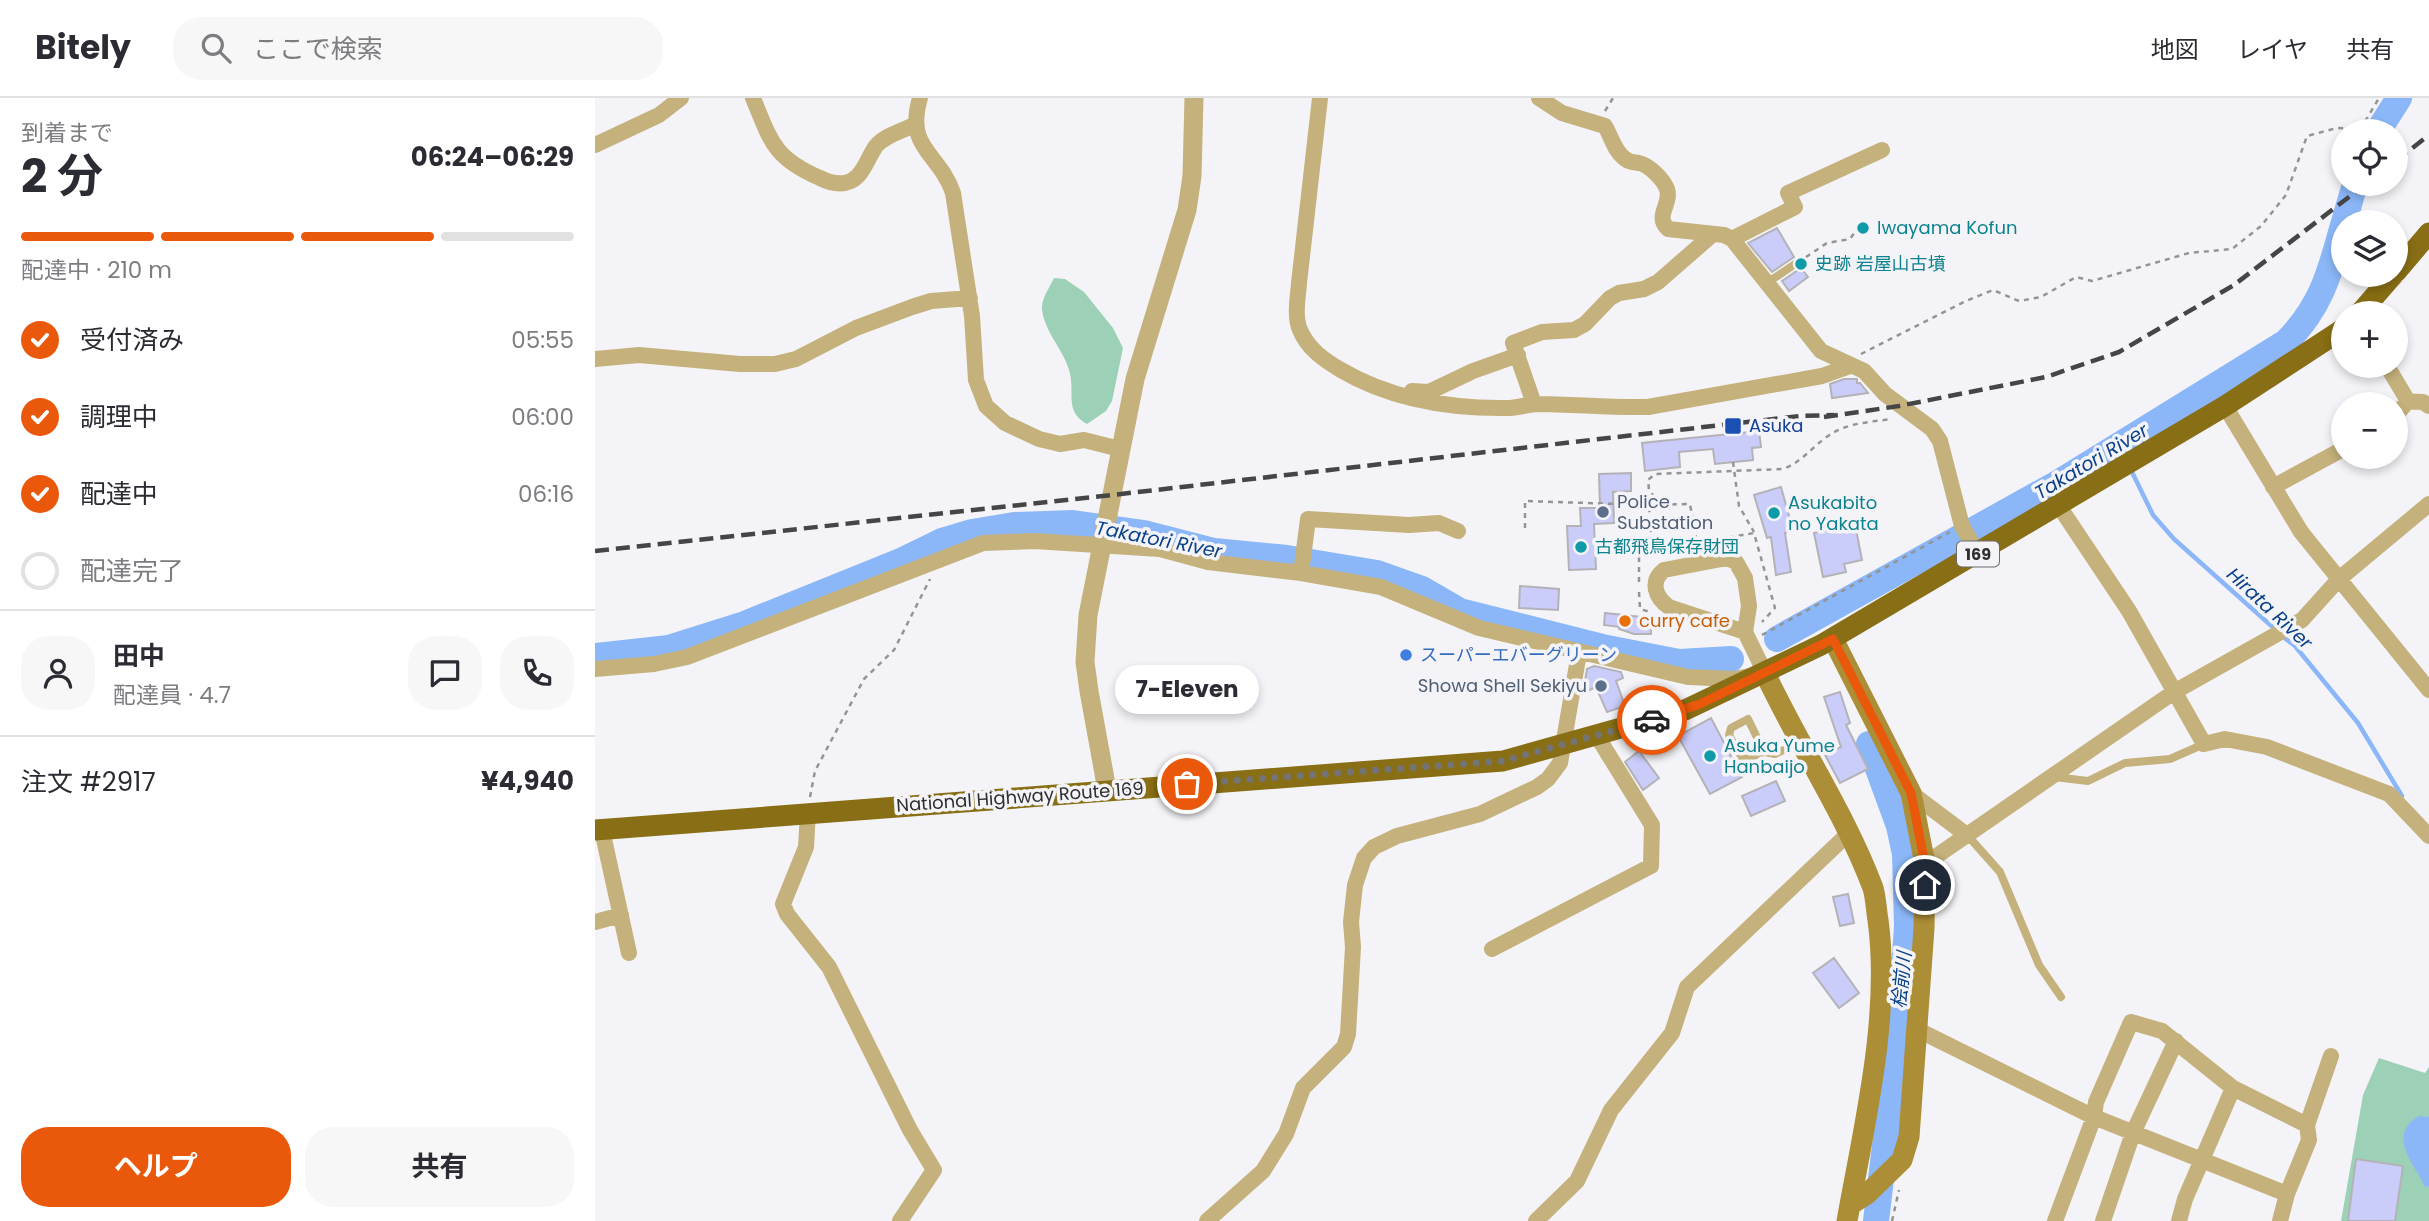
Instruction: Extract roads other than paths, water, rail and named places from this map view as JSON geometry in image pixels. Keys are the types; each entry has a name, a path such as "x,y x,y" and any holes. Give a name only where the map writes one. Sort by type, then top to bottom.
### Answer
{"highway":[{"path":"2408,258 2429,233"},
{"path":"2370,301 2383,287"},
{"name":"National Highway Route 169","path":"598,830 1503,761 1597,736 1685,710 1833,639 2225,406 2331,338"}],"main road":[{"path":"1833,639 1911,793 1925,864 1918,1030 1909,1137 1902,1160 1855,1207"},
{"path":"1765,673 1799,743 1849,834 1874,891 1883,954 1876,1049 1855,1207"}],"street":[{"path":"595,145 659,114 681,98"},
{"path":"753,98 771,141 783,157 797,168 830,183 841,184 852,180 861,173 877,145 887,137 914,125"},
{"path":"920,98 914,125 929,155 946,175 953,193 970,298 979,393 994,415 1005,423 1050,443 1084,440 1120,449"},
{"path":"1107,790 1086,662 1088,614 1135,379 1187,210 1192,176 1194,98"},
{"path":"1320,98 1298,296 1299,329 1321,358 1365,384 1399,397 1434,402 1510,408 1534,404 1648,407 1822,376 1850,366"},
{"path":"1539,98 1562,113 1605,126 1622,156 1629,162 1648,166 1667,190 1661,218 1668,229 1732,239 1815,345 1827,355 1864,371 1885,394 1932,429 1941,441 1962,526 1978,554"},
{"path":"1732,239 1795,207 1788,193 1882,150"},
{"path":"1534,404 1513,343 1542,332 1574,330 1585,324 1610,298 1619,293 1644,289 1658,282 1713,234"},
{"path":"595,359 639,355 740,364 775,364 796,359 856,328 912,307 970,298"},
{"path":"1399,397 1405,390 1429,392 1473,371 1518,355"},
{"path":"2408,401 2429,405"},
{"path":"2225,406 2301,532 2429,691"},
{"path":"2273,486 2331,455"},
{"path":"1925,864 2174,692 2302,620 2339,579 2429,504"},
{"path":"2059,506 2129,611 2204,744 2225,739 2267,747 2389,794 2429,836"},
{"path":"1302,564 1308,519 1409,525 1439,523 1458,531"},
{"path":"595,669 654,664 687,656 983,543 1104,534 1209,562 1302,564 1381,587 1479,628 1696,678 1734,679 1765,673 1753,634 1745,578 1736,562 1727,558 1672,567 1658,575 1656,591 1660,600 1669,607 1753,634"},
{"path":"1207,1221 1263,1171 1286,1134 1303,1088 1344,1047 1348,1034 1353,947 1351,922 1355,885 1364,858 1374,847 1397,836 1480,814 1538,787 1555,771 1560,763 1579,653"},
{"path":"1492,949 1651,866 1652,825 1597,736"},
{"path":"1911,793 1968,836"},
{"path":"808,812 806,847 783,904 787,914 829,967 910,1130 934,1170 900,1221"},
{"path":"598,830 629,953"},
{"path":"1536,1221 1577,1181 1611,1110 1672,1032 1687,987 1849,834"},
{"path":"595,922 621,915"},
{"path":"2055,1221 2094,1117 2096,1102 2131,1022 2162,1031 2233,1088 2307,1125"},
{"path":"1918,1030 2094,1117 2287,1194"},
{"path":"2103,1221 2133,1133 2176,1041"},
{"path":"2280,1221 2287,1194 2309,1140 2307,1125 2331,1056"},
{"path":"2179,1221 2200,1161 2233,1088"}],"lane":[{"path":"1767,283 1798,262"},
{"path":"1764,752 1748,719 1731,728 1730,735 1743,760 1764,752 1775,754 1799,743"},
{"path":"2052,777 2088,781 2125,763 2171,759 2204,744"},
{"path":"1968,836 2000,872 2039,965 2061,996"}],"water":[{"path":"2419,1116 2429,1117 2429,1186 2425,1187 2403,1140 2409,1123"}],"waterway":[{"name":"Takatori River","path":"2386,119 2399,98"},
{"name":"Takatori River","path":"2347,210 2352,196"},
{"name":"Takatori River","path":"1777,639 2056,484 2286,342 2316,302 2331,266"},
{"name":"Hirata River","path":"2119,445 2126,458"},
{"name":"Hirata River","path":"2131,470 2153,515 2174,539 2276,630"},
{"name":"Takatori River","path":"595,656 669,648 742,625 903,560 942,541 972,532 1014,525 1073,523 1144,533 1214,551 1287,558 1377,573 1422,589 1460,611 1607,648 1679,662 1731,659"},
{"name":"Hirata River","path":"2282,636 2295,646 2358,723 2402,796"},
{"name":"桧前川","path":"1869,744 1899,826 1905,854 1907,926 1902,1002 1876,1221"}],"railway":[{"path":"2408,152 2429,135"},
{"path":"1824,417 1899,406 2046,377 2119,352 2234,285 2350,196"},
{"path":"595,551 1800,416 1834,415"}],"place":[{"name":"Iwayama Kofun","path":"1863,228"},
{"name":"史跡 岩屋山古墳","path":"1801,264"},
{"name":"Asuka","path":"1733,426"},
{"name":"Police Substation","path":"1603,512"},
{"name":"Asukabito no Yakata","path":"1774,513"},
{"name":"古都飛鳥保存財団","path":"1581,547"},
{"name":"curry cafe","path":"1625,621"},
{"name":"スーパーエバーグリーン","path":"1406,655"},
{"name":"Showa Shell Sekiyu","path":"1601,686"},
{"name":"Asuka Yume Hanbaijo","path":"1710,756"},
{"name":"7-Eleven","path":"1187,784"}]}
